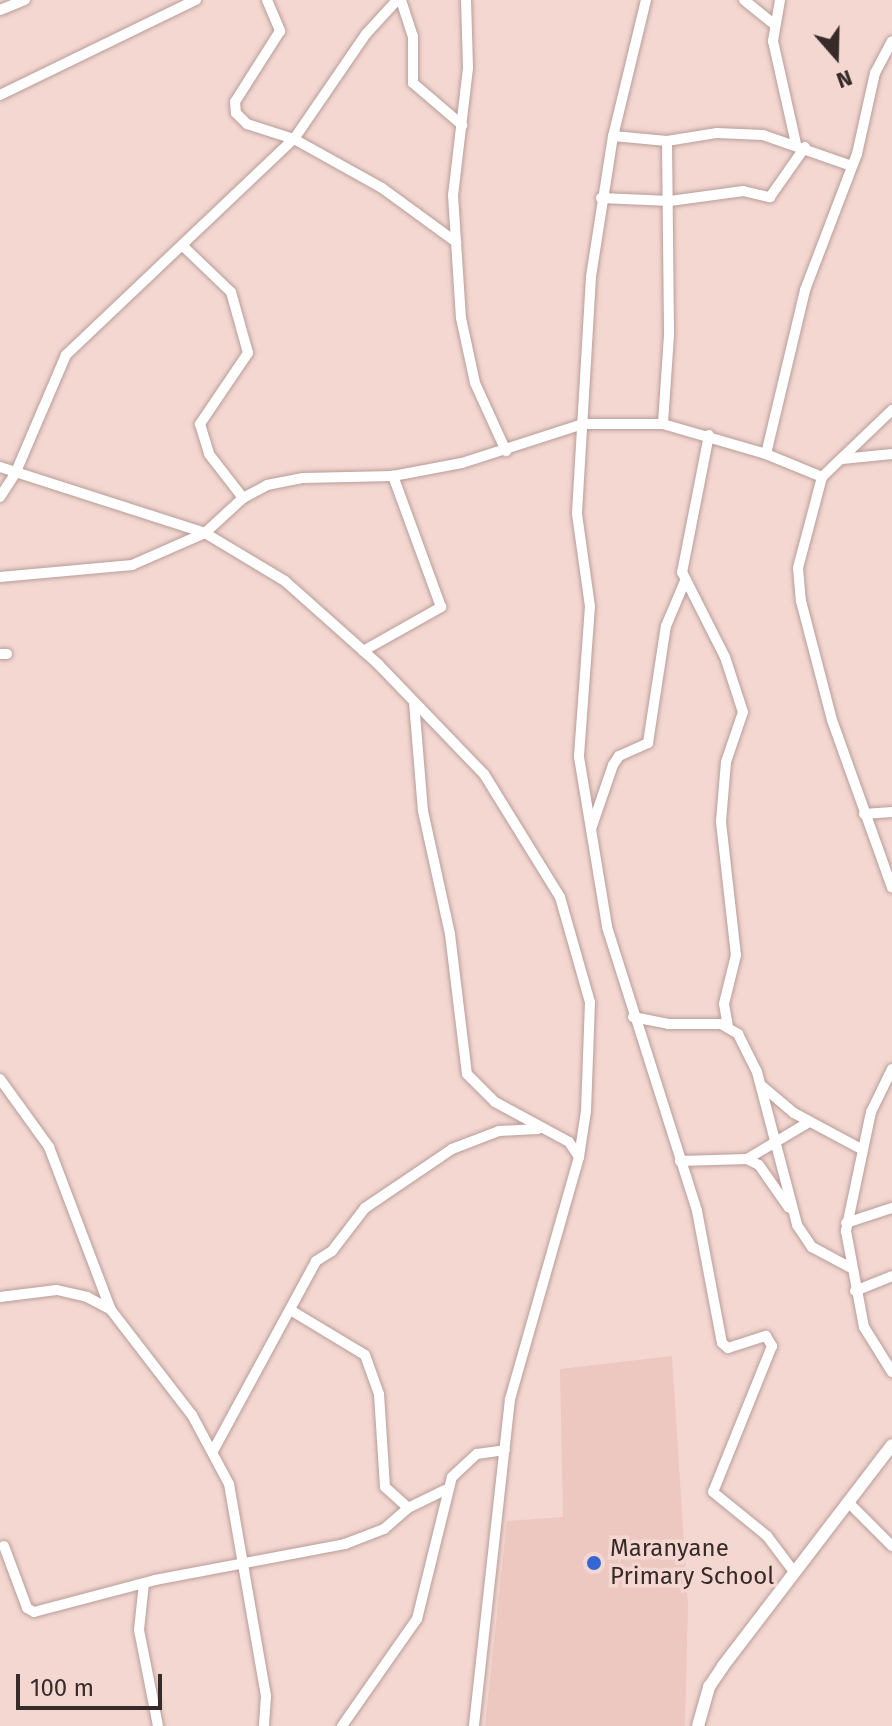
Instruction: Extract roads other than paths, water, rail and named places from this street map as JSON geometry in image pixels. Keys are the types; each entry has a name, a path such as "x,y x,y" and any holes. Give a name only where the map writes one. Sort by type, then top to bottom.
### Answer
{"street":[{"path":"0,10 25,0"},
{"path":"0,95 196,0"},
{"path":"267,0 280,31 235,108 247,124 294,139 382,188 456,242"},
{"path":"0,497 15,474 66,355 140,281 184,247 294,139 366,34 399,0 414,45 413,83 462,125"},
{"path":"466,0 468,55 453,195 456,242 466,353 506,451"},
{"path":"646,0 613,136 591,277 577,514 590,606 579,757 607,927 633,1017 697,1211 713,1313 724,1347 766,1336 772,1346 713,1492 767,1536 795,1573"},
{"path":"744,0 774,24"},
{"path":"601,198 670,201 743,191 774,195 800,146 775,60 774,24 780,0"},
{"path":"766,454 805,290 852,166 875,73 892,41"},
{"path":"613,136 667,141 717,133 763,135 852,166"},
{"path":"663,424 670,201 667,141"},
{"path":"184,247 231,292 248,353 200,424 209,454 243,498"},
{"path":"892,410 822,477 801,551 799,586 832,720 892,888"},
{"path":"0,577 132,565 205,533 243,498 267,485 303,478 393,476 506,451 583,424 663,424 766,454 822,477"},
{"path":"709,435 682,564 685,581 725,657 743,712 726,762 721,822 736,955 724,1004 728,1027"},
{"path":"842,459 892,454"},
{"path":"0,467 205,533 285,581 363,651 497,789 560,897 590,1002 579,1157 512,1387 474,1726"},
{"path":"363,651 441,607 393,476"},
{"path":"590,829 619,756 648,743 666,626 685,581"},
{"path":"414,702 423,811 450,934 467,1074 495,1102 569,1142 579,1157"},
{"path":"864,814 892,812"},
{"path":"633,1017 728,1027 742,1040 779,1143 791,1211"},
{"path":"892,1069 871,1112 846,1223 849,1267 864,1327 892,1372"},
{"path":"0,1079 49,1147 111,1310 170,1383 213,1451 229,1484 266,1696 264,1726"},
{"path":"761,1086 809,1122 861,1149"},
{"path":"680,1161 747,1159 779,1143 809,1122"},
{"path":"213,1451 292,1311 316,1261 332,1251 365,1208 391,1188 476,1139 517,1128 544,1129"},
{"path":"747,1159 759,1165 791,1211 805,1240 849,1267"},
{"path":"846,1223 892,1208"},
{"path":"855,1291 892,1276"},
{"path":"0,1297 57,1290 87,1297 111,1310"},
{"path":"292,1311 365,1355 379,1394 383,1483 408,1508"},
{"path":"698,1726 709,1687 892,1445"},
{"path":"342,1726 417,1619 428,1587 445,1490 459,1468 477,1454 505,1450"},
{"path":"4,1546 27,1608 34,1612 144,1583 345,1544 384,1529 408,1508 445,1490"},
{"path":"849,1503 891,1543"},
{"path":"144,1583 140,1640 158,1726"}],"place":[{"name":"Maranyane Primary School","path":"594,1563"}]}
